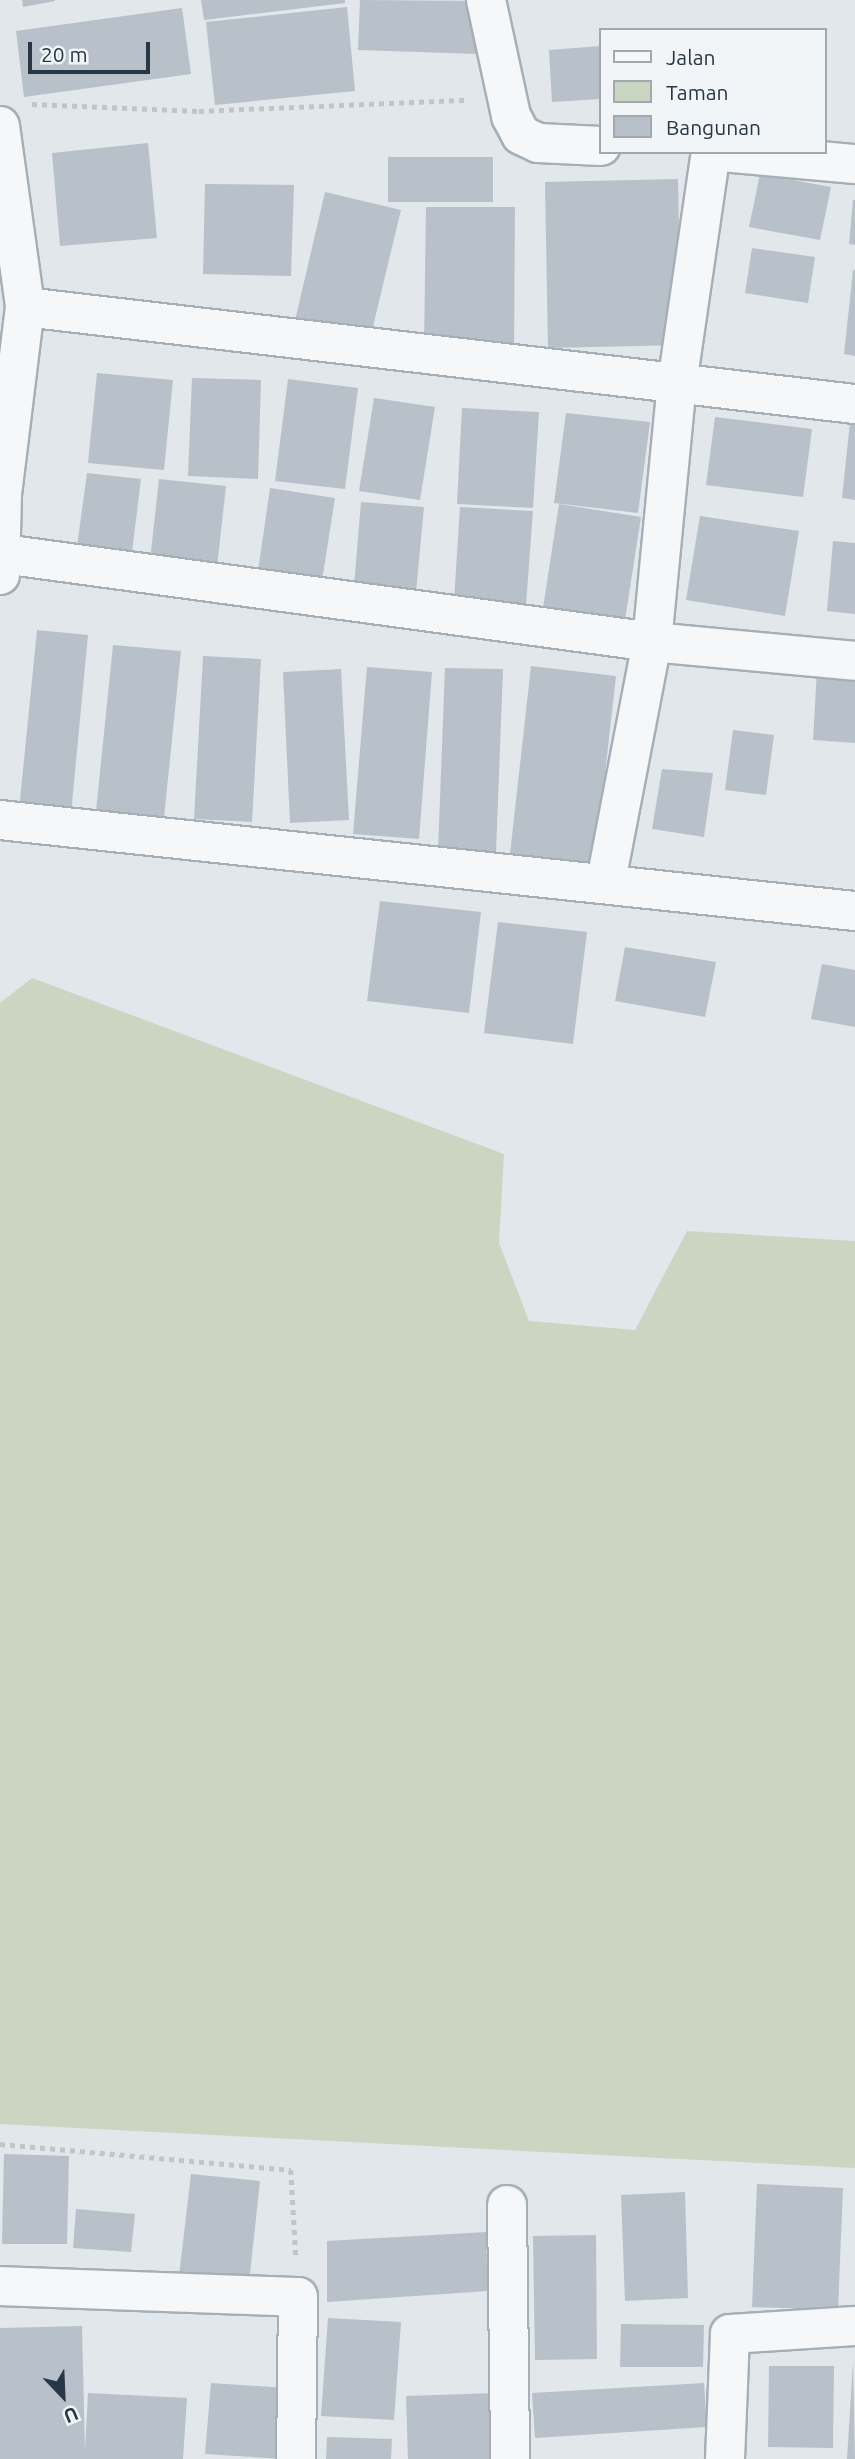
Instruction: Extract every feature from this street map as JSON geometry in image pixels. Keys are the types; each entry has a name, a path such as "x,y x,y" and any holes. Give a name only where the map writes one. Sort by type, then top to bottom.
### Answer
{"street":[{"path":"486,0 507,97 516,125 530,140 600,146"},
{"path":"7,137 25,307 1,494 1,564 652,642 855,661"},
{"path":"606,881 652,642 677,384 711,154"},
{"path":"744,154 855,164"},
{"path":"25,307 855,404"},
{"path":"0,820 606,881 855,911"},
{"path":"507,2205 510,2459"},
{"path":"0,2286 298,2297 296,2459"},
{"path":"725,2459 730,2334 855,2326"}],"path":[{"path":"7,137 199,111 507,97"},
{"path":"0,2144 291,2170 298,2297"}],"green space":[{"path":"32,978 504,1154 499,1243 529,1321 635,1330 687,1231 855,1241 855,2168 0,2124 0,1003"}],"building":[{"path":"22,0 55,0 55,1 23,7"},
{"path":"201,0 345,0 345,3 204,20"},
{"path":"360,0 480,1 478,54 358,50"},
{"path":"347,7 355,91 215,105 206,22"},
{"path":"182,8 191,74 24,97 16,31"},
{"path":"600,46 600,99 552,102 549,50"},
{"path":"148,143 157,238 60,246 52,153"},
{"path":"388,157 493,157 493,202 388,202"},
{"path":"760,174 831,187 820,240 749,227"},
{"path":"678,179 681,345 548,348 545,182"},
{"path":"205,184 294,185 291,276 203,274"},
{"path":"325,192 401,210 369,343 294,325"},
{"path":"855,200 855,245 849,244"},
{"path":"426,207 515,207 514,351 424,350"},
{"path":"752,248 815,257 808,303 745,293"},
{"path":"855,270 855,356 844,354"},
{"path":"97,373 173,380 164,470 88,463"},
{"path":"192,378 261,380 258,479 188,476"},
{"path":"288,379 358,388 345,489 275,481"},
{"path":"374,398 435,407 420,500 359,491"},
{"path":"462,408 539,412 533,508 457,504"},
{"path":"566,413 650,422 638,513 554,503"},
{"path":"715,417 812,429 803,497 706,485"},
{"path":"850,422 855,422 855,500 842,498"},
{"path":"87,473 141,479 130,568 75,561"},
{"path":"159,479 226,486 216,576 149,569"},
{"path":"270,488 335,498 321,587 257,578"},
{"path":"361,502 424,507 416,592 354,586"},
{"path":"559,504 641,517 625,620 543,608"},
{"path":"460,507 533,511 526,605 454,600"},
{"path":"700,516 799,531 785,616 686,600"},
{"path":"833,541 855,543 855,614 827,611"},
{"path":"37,630 88,635 71,814 19,810"},
{"path":"113,645 181,651 164,818 96,811"},
{"path":"203,656 261,659 252,822 194,819"},
{"path":"531,666 616,676 595,863 510,854"},
{"path":"367,667 432,672 419,839 353,834"},
{"path":"445,668 503,669 496,853 438,851"},
{"path":"341,669 349,820 290,823 283,672"},
{"path":"817,670 855,673 855,743 813,740"},
{"path":"733,730 774,735 766,795 725,790"},
{"path":"662,769 713,773 704,837 652,829"},
{"path":"380,901 481,912 469,1013 367,1001"},
{"path":"498,922 587,932 573,1044 484,1033"},
{"path":"625,947 716,962 705,1017 615,1001"},
{"path":"822,964 855,970 855,1027 811,1019"},
{"path":"4,2154 69,2156 67,2244 2,2244"},
{"path":"191,2174 260,2181 249,2283 179,2276"},
{"path":"757,2184 843,2188 838,2310 752,2307"},
{"path":"685,2192 688,2298 625,2301 621,2195"},
{"path":"76,2209 135,2214 131,2252 73,2248"},
{"path":"486,2232 488,2291 327,2302 327,2241"},
{"path":"596,2235 597,2359 535,2360 533,2236"},
{"path":"328,2318 401,2322 394,2420 321,2416"},
{"path":"621,2324 704,2325 703,2367 620,2367"},
{"path":"82,2326 85,2451 88,2393 187,2398 183,2459 0,2459 0,2328"},
{"path":"853,2362 855,2459 847,2459"},
{"path":"769,2366 834,2366 833,2448 768,2447"},
{"path":"211,2383 287,2388 281,2459 205,2454"},
{"path":"704,2383 707,2427 535,2438 532,2393"},
{"path":"497,2393 499,2459 408,2459 406,2396"},
{"path":"327,2437 392,2439 391,2459 326,2459"}]}
